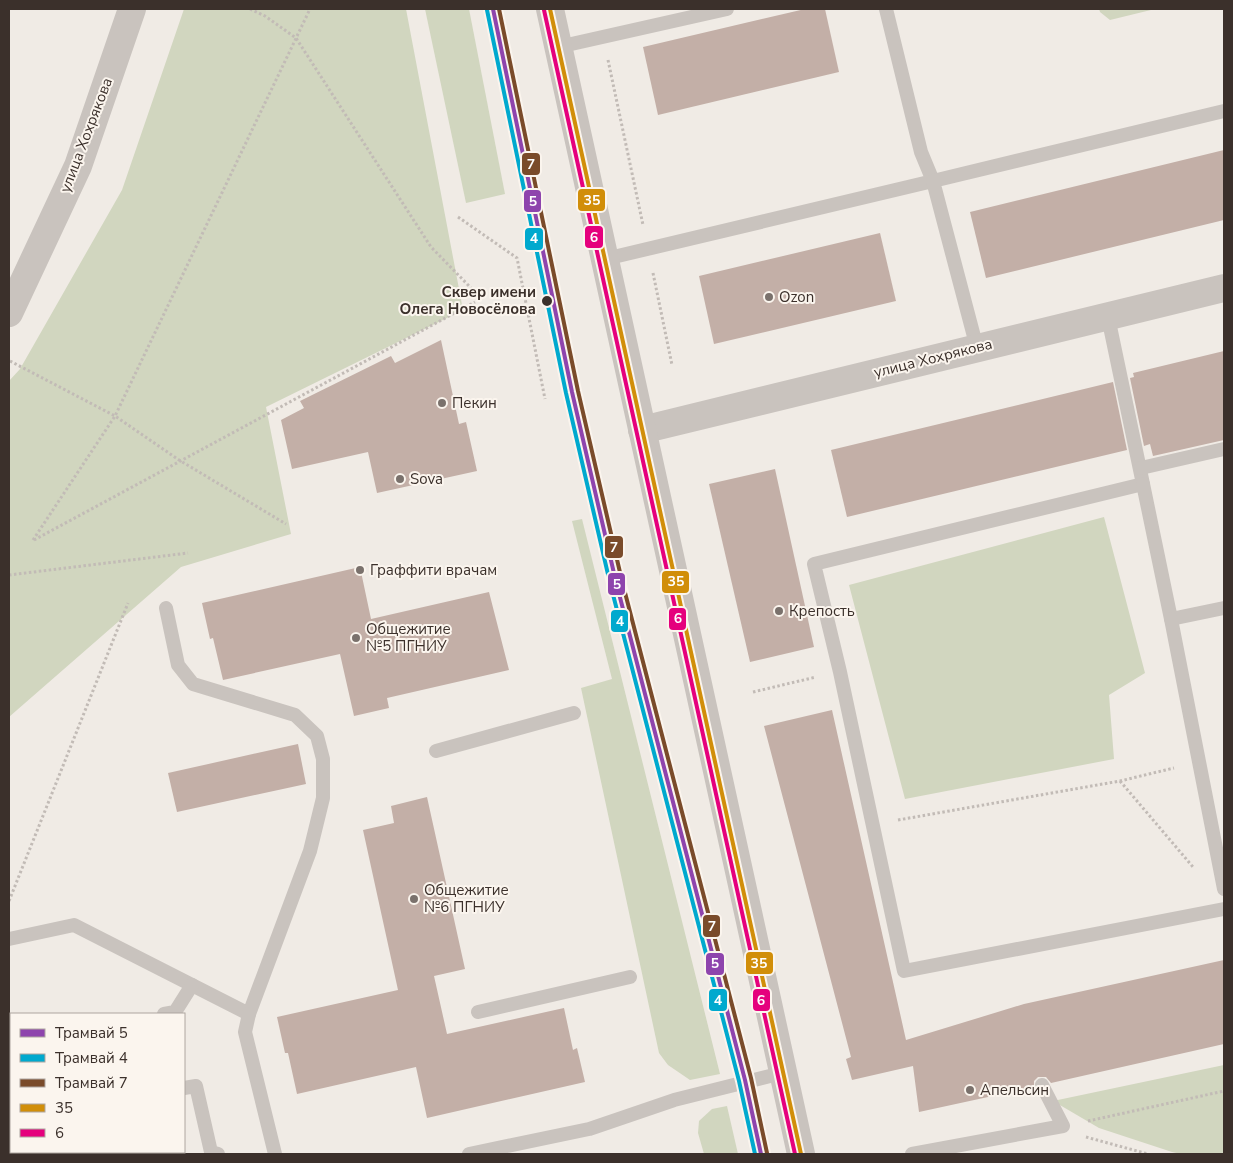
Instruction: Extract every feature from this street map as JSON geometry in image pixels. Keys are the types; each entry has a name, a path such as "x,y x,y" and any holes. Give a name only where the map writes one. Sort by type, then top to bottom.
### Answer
{"street":[{"name":"улица Хохрякова","path":"9,313 78,166 132,9"},
{"path":"550,9 801,1154"},
{"name":"улица Хохрякова","path":"642,430 1224,288"}],"lane":[{"path":"558,46 727,9"},
{"path":"886,9 921,152 933,181 977,348"},
{"path":"604,259 1224,111"},
{"path":"1108,317 1171,619 1224,889"},
{"path":"1140,468 1224,449"},
{"path":"1143,484 814,564 840,672 904,971 1224,909"},
{"path":"166,608 178,665 193,684 296,715 317,736 323,759 323,798 310,851 249,1014 245,1032 275,1154"},
{"path":"1171,619 1224,608"},
{"path":"436,751 574,713"},
{"path":"9,938 74,925 249,1014"},
{"path":"478,1012 630,976"},
{"path":"170,1013 175,1012 192,985"},
{"path":"468,1154 588,1129 674,1100 782,1073"},
{"path":"912,1154 1063,1126 1042,1085"},
{"path":"185,1088 196,1086 211,1152 218,1154"}],"path":[{"path":"250,9 265,16 296,38 431,247 473,290"},
{"path":"310,9 115,416 33,540 475,302"},
{"path":"603,37 672,366"},
{"path":"458,217 517,258 545,399"},
{"path":"10,361 115,416 179,460 286,524"},
{"path":"9,575 188,553"},
{"path":"9,902 128,603"},
{"path":"754,692 840,672"},
{"path":"872,825 1120,781 1198,761"},
{"path":"1120,781 1194,868"},
{"path":"1063,1126 1224,1091"},
{"path":"1063,1126 1074,1133 1148,1154"}],"green space":[{"name":"Сквер имени Олега Новосёлова","path":"184,9 406,9 463,310 266,407 291,534 181,567 9,717 9,381 20,369 122,190"},
{"path":"425,9 469,9 505,194 466,203"},
{"path":"1099,9 1155,9 1110,20"},
{"path":"1104,517 1145,673 1109,695 1114,759 905,799 849,585"},
{"path":"582,519 720,1074 690,1080 668,1065 659,1053 581,688 612,679 572,521"},
{"path":"1224,1065 1224,1154 1181,1154 1172,1152 1099,1128 1053,1101"},
{"path":"727,1106 738,1154 704,1154 698,1133 699,1121 712,1109"}],"building":[{"path":"805,9 825,9 839,72 658,115 643,47"},
{"path":"1224,150 1224,220 986,278 970,212"},
{"path":"880,233 896,301 714,344 699,276"},
{"path":"441,340 459,424 466,422 477,471 377,493 368,452 292,469 281,420 304,408 300,401 391,356 395,363"},
{"path":"1224,351 1224,440 1153,456 1150,444 1144,446 1130,378 1134,377 1133,373"},
{"path":"1113,382 1127,450 847,517 831,450"},
{"path":"775,469 814,647 750,662 709,484"},
{"name":"Общежитие №5 ПГНИУ","path":"360,567 371,619 489,592 509,670 387,698 389,708 354,716 340,654 223,680 213,638 210,639 202,603"},
{"path":"832,710 906,1040 1024,1004 1224,960 1224,1044 1051,1083 1046,1077 1038,1077 1034,1081 1034,1087 919,1112 913,1066 852,1080 846,1059 851,1057 764,726"},
{"path":"298,744 306,784 177,812 168,773"},
{"name":"Общежитие №6 ПГНИУ","path":"427,797 465,969 434,976 447,1034 564,1008 573,1050 577,1048 585,1082 427,1118 416,1067 297,1094 288,1053 285,1053 277,1017 398,990 363,830 394,823 391,806"}],"tram line":[{"name":"5","path":"493,9 572,392 616,582 745,1080 761,1154"},
{"name":"7","path":"499,9 578,391 622,581 751,1078 767,1153"},
{"name":"4","path":"487,10 566,393 610,583 739,1081 755,1154"}],"transit line":[{"name":"35","path":"550,9 801,1154"},
{"name":"6","path":"544,10 795,1154"}],"place":[{"name":"Ozon","path":"769,297"},
{"name":"Сквер имени Олега Новосёлова","path":"547,301"},
{"name":"Пекин","path":"442,403"},
{"name":"Sova","path":"400,479"},
{"name":"Граффити врачам","path":"360,570"},
{"name":"Крепость","path":"779,611"},
{"name":"Общежитие №5 ПГНИУ","path":"356,638"},
{"name":"Общежитие №6 ПГНИУ","path":"414,899"},
{"name":"Апельсин","path":"970,1090"}]}
